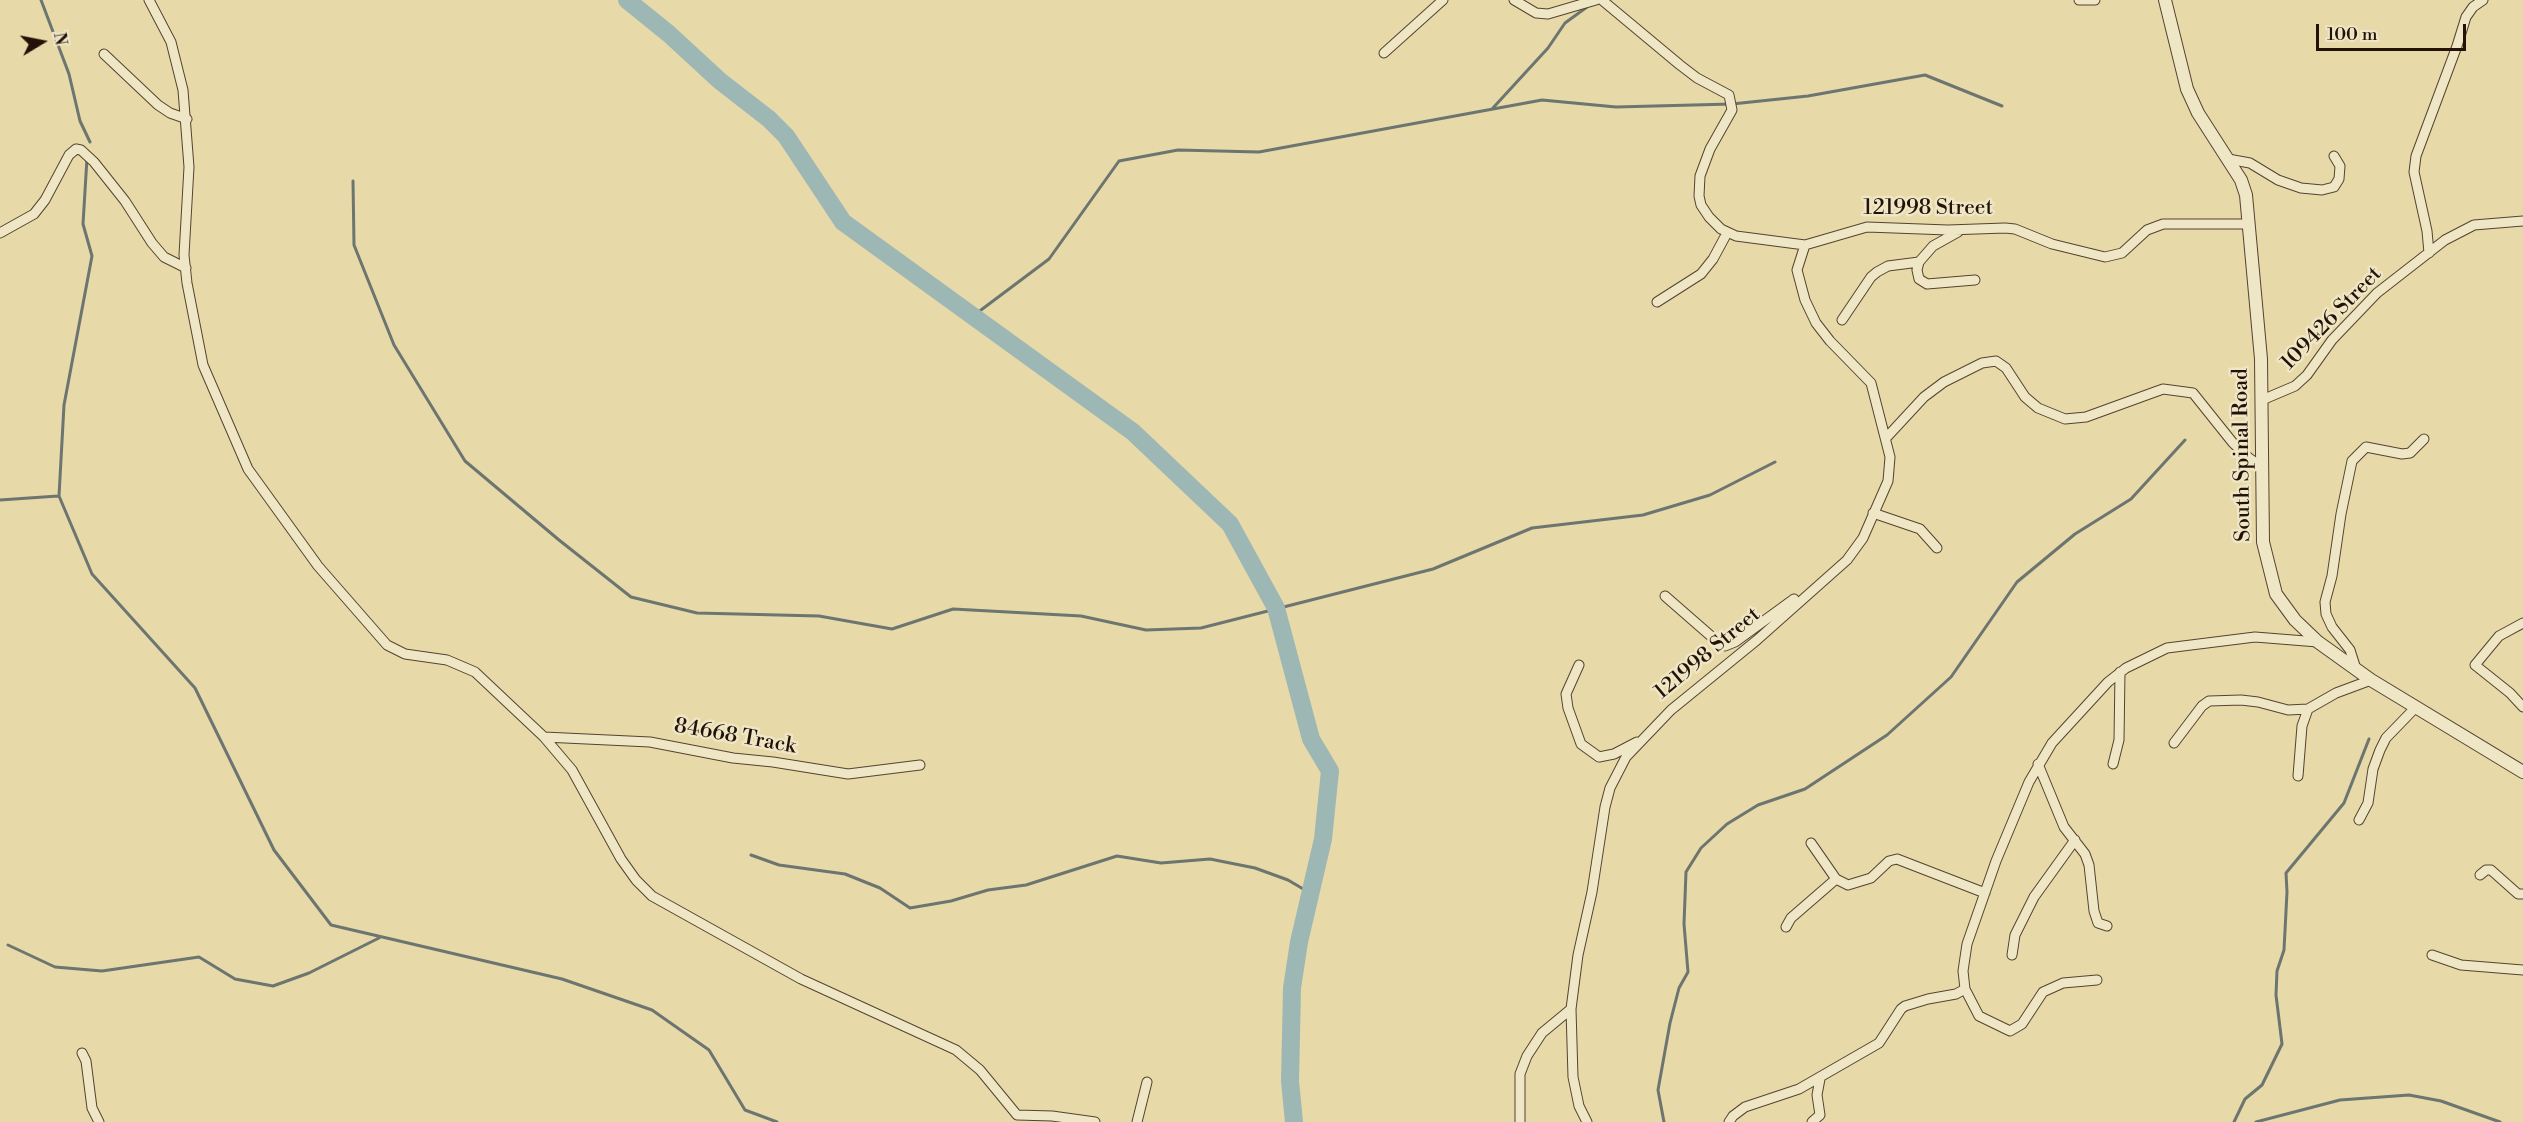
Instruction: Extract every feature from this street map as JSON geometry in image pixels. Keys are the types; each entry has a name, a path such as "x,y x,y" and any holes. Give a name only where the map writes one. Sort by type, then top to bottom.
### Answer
{"street":[{"path":"149,0 164,27 173,50 187,119 189,174 184,241 186,268 196,335 207,377 223,407 248,469 318,566 387,645 405,654 447,660 475,672 544,737 572,770 621,860 644,890 652,896 734,944 801,979 956,1050 980,1070 1017,1115 1060,1117 1095,1122"},
{"path":"1384,52 1443,0"},
{"path":"1514,0 1536,13 1548,14 1596,0"},
{"path":"1602,0 1697,78 1729,95 1732,110 1707,156 1699,189 1701,205 1715,225 1727,233 1805,245"},
{"path":"2079,0 2095,0"},
{"path":"2165,0 2187,89 2198,113 2241,180 2246,195 2249,224"},
{"path":"2429,253 2427,231 2414,172 2416,156 2466,17 2473,7 2483,0"},
{"path":"104,54 158,105 170,113 187,119"},
{"path":"0,233 28,219 34,213 45,200 69,155 76,149 81,150 94,162 125,201 158,250 172,262 186,268"},
{"path":"2228,159 2250,163 2278,180 2301,188 2322,190 2334,187 2339,179 2340,166 2334,156"},
{"name":"109426 Street","path":"2262,400 2295,386 2307,375 2332,340 2377,293 2445,240 2465,228 2523,220"},
{"name":"121998 Street","path":"1587,1122 1579,1106 1573,1077 1571,1009 1578,955 1592,892 1610,788 1626,757 1671,710 1757,640 1856,549 1888,481 1890,457 1871,383 1830,341 1816,323 1804,300 1797,270 1805,245 1867,226 2015,229 2052,244 2105,257 2122,252 2147,230 2163,224 2249,224"},
{"name":"South Spinal Road","path":"2249,224 2258,318 2262,400 2263,542 2268,570 2277,594 2286,609 2318,642 2371,680 2523,772"},
{"path":"1964,229 1933,246 1919,262 1917,270 1919,279 1927,284 1975,280"},
{"path":"1657,302 1701,274 1713,259 1727,233"},
{"path":"1842,320 1871,277 1877,272 1888,266 1919,262"},
{"path":"1886,438 1924,397 1944,382 1982,363 1996,362 2006,368 2025,397 2038,408 2065,419 2086,417 2163,389 2193,393 2233,443 2249,459 2263,468"},
{"path":"2356,669 2349,650 2332,627 2326,614 2325,602 2332,576 2352,461 2366,447 2402,454 2410,453 2424,439"},
{"path":"1873,513 1920,529 1937,548"},
{"path":"1665,596 1725,646 1735,642 1790,602 1809,592"},
{"path":"2523,623 2499,636 2475,664 2523,707"},
{"path":"2097,980 2063,983 2043,992 2022,1024 2010,1031 1979,1016 1965,989 1963,971 1967,944 1996,861 2038,764 2052,743 2089,701 2120,672 2167,648 2255,637 2318,642"},
{"name":"121998 Street","path":"1579,665 1566,694 1568,708 1581,744 1599,757 1614,754 1639,742"},
{"path":"2113,764 2119,740 2120,672"},
{"path":"2174,742 2202,706 2209,701 2241,700 2288,710 2308,709 2336,693 2371,680"},
{"path":"2359,820 2368,803 2373,769 2386,738 2416,707"},
{"path":"2298,776 2302,726 2308,709"},
{"name":"84668 Track","path":"544,737 651,741 733,758 848,774 920,765"},
{"path":"2038,764 2060,818 2085,854 2089,865 2096,917 2098,922 2107,926"},
{"path":"2012,955 2015,934 2034,897 2075,840"},
{"path":"1811,843 1836,879 1848,885 1871,878 1889,861 1897,859 1985,893"},
{"path":"2480,874 2491,870 2518,894 2523,894"},
{"path":"1786,927 1791,918 1836,879"},
{"path":"2432,955 2461,965 2523,970"},
{"path":"1729,1122 1745,1107 1799,1089 1820,1079 1845,1061 1879,1043 1905,1006 1956,994 1965,989"},
{"path":"1520,1122 1521,1074 1527,1056 1542,1033 1571,1009"},
{"path":"82,1053 86,1061 92,1108 99,1122"},
{"path":"1812,1122 1820,1115 1818,1095 1820,1079"},
{"path":"1137,1122 1147,1082"}],"waterway":[{"path":"41,0 69,74 80,121 90,142"},
{"path":"627,0 669,34 720,81 769,119 786,136 843,222 1133,432 1230,524 1276,608 1311,739 1330,771 1323,839 1299,942 1292,988 1290,1081 1294,1122"},
{"path":"1492,109 1548,48 1565,23 1587,7"},
{"path":"973,316 1049,259 1119,161 1178,150 1259,152 1542,100 1616,107 1732,104 1808,96 1925,75 2002,106"},
{"path":"87,158 83,224 92,256 64,405 59,496 92,574 195,688 274,850 331,925 562,979 652,1010 709,1050 745,1110 777,1122"},
{"path":"353,181 354,245 394,345 465,461 631,597 697,613 819,616 892,629 953,609 1081,616 1146,630 1201,628 1433,569 1532,528 1643,515 1710,495 1775,462"},
{"path":"1664,1122 1658,1090 1670,1023 1679,988 1688,972 1684,924 1686,872 1701,848 1727,824 1758,805 1805,789 1887,735 1951,677 2017,582 2075,534 2131,499 2185,440"},
{"path":"0,500 58,496"},
{"path":"2234,1122 2245,1099 2262,1085 2282,1044 2276,995 2277,971 2284,950 2286,873 2344,803 2369,739"},
{"path":"751,855 779,865 845,874 880,888 910,908 951,901 988,890 1026,885 1117,856 1161,863 1210,859 1255,868 1288,880 1310,893"},
{"path":"8,945 55,967 102,971 199,957 235,979 273,986 309,973 379,938"},
{"path":"2256,1122 2340,1100 2409,1095 2441,1101 2500,1122"}]}
